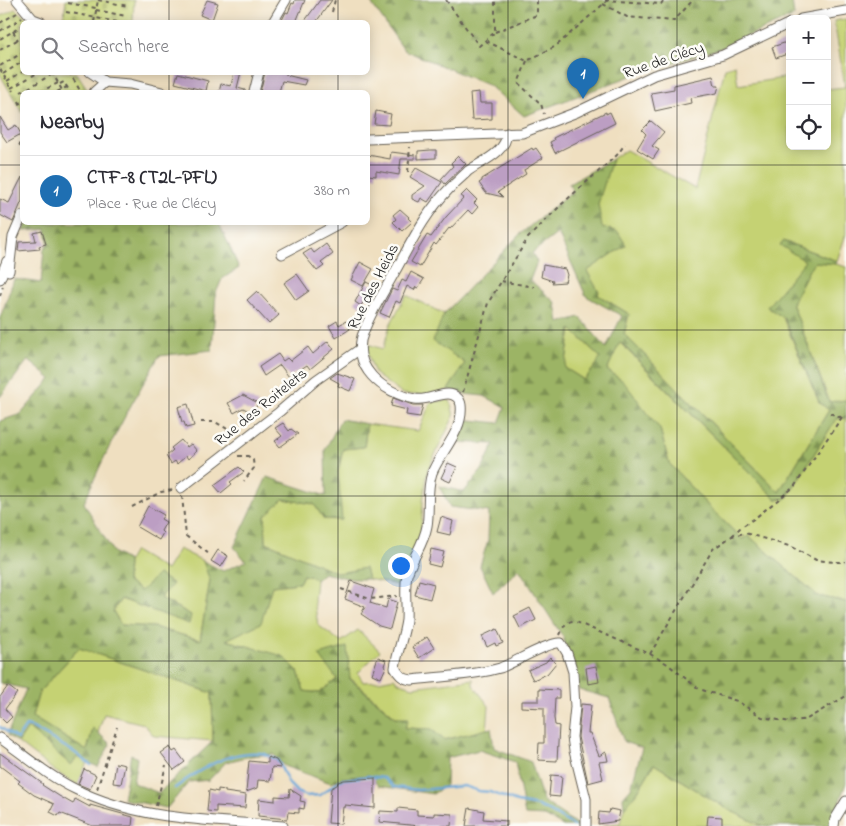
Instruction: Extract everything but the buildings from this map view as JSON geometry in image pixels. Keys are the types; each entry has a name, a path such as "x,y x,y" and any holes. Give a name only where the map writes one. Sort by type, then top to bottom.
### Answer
{"street":[{"path":"17,0 36,20"},
{"path":"274,20 286,0"},
{"path":"824,15 846,11"},
{"name":"Rue de Clécy","path":"370,139 522,132 547,124 592,105 654,74 723,55 786,25"},
{"path":"94,75 105,82 130,84 154,90"},
{"path":"254,90 258,75"},
{"path":"96,90 105,82"},
{"name":"Rue des Heids","path":"459,399 454,395 448,394 428,399 416,399 398,394 384,387 365,367 360,349 368,320 431,209 468,171 500,149 506,140 506,133"},
{"path":"9,271 13,237 20,221"},
{"path":"282,254 336,225"},
{"path":"0,279 11,254"},
{"name":"Rue des Roitelets","path":"181,488 279,412 316,380 360,349"},
{"path":"459,399 461,404 457,426 450,444 432,473 429,485 427,528 407,574 406,620 396,668 405,679 412,680 499,668 557,642 565,647 573,672 575,707 572,737 586,799 586,826"},
{"path":"0,738 74,789 139,811 283,826"},
{"path":"834,826 835,818 846,801"}],"path":[{"path":"95,18 98,0 128,6"},
{"path":"332,12 335,0"},
{"path":"446,0 480,46 495,32 537,15 537,0"},
{"path":"495,0 495,32"},
{"path":"547,124 541,104 518,83 527,61 556,46 607,0 661,4 664,0"},
{"path":"604,4 627,17 674,21 693,0"},
{"path":"68,3 126,16"},
{"path":"66,12 106,20"},
{"path":"0,23 17,13"},
{"path":"0,30 23,18"},
{"path":"0,50 18,40 15,31 6,19"},
{"path":"9,25 10,33"},
{"path":"0,39 20,27"},
{"path":"486,40 527,61"},
{"path":"20,54 0,68 12,89 34,75"},
{"path":"3,74 20,63"},
{"path":"7,81 20,73"},
{"path":"24,90 49,75"},
{"path":"53,75 61,90"},
{"path":"72,75 80,90"},
{"path":"44,90 64,82 69,90"},
{"path":"63,90 67,86"},
{"path":"408,172 411,137"},
{"path":"459,399 464,389 488,303 528,238 562,204 617,156 625,144"},
{"path":"501,281 534,287"},
{"path":"830,413 839,417 846,416"},
{"path":"650,654 713,549 794,487 842,417"},
{"path":"202,422 215,422 244,439"},
{"path":"231,460 240,455 248,456 253,460 254,468 244,481"},
{"path":"132,507 161,492 181,488 186,536 209,554"},
{"path":"732,536 745,533 792,547 816,560 846,562"},
{"path":"341,589 370,599 392,596 406,597"},
{"path":"557,642 565,624 574,620 650,654 666,663 699,689 737,701 762,716 790,722 807,719 846,696"},
{"path":"94,797 117,727"},
{"path":"154,813 166,765"}],"green space":[{"path":"66,0 134,0 133,20 63,20"},
{"path":"369,0 792,0 794,15 786,15 786,20 721,48 636,74 524,116 490,86 404,50"},
{"path":"15,9 29,20 20,20 20,75 78,75 88,90 20,90 20,109 0,74 0,17"},
{"path":"846,19 846,234 837,261 783,241 781,245 806,261 783,318 819,402 829,410 779,492 624,334 629,314 598,295 587,271 625,245 618,232 602,227 597,204 612,159 626,150 695,189 725,68 735,65 738,85 786,78 786,150 831,150 831,89 845,87 834,21"},
{"path":"612,159 598,204 602,227 618,232 626,245 587,271 599,292 598,295 629,314 624,334 779,492 829,410 819,402 784,318 767,307 805,261 780,245 783,241 837,261 836,264 815,262 792,303 829,402 846,400 846,418 836,419 786,499 776,499 620,342 607,370 623,381 660,429 669,463 709,507 742,539 749,536 818,596 846,602 846,783 831,826 763,826 729,810 654,764 638,791 624,808 623,797 631,788 642,748 624,742 609,698 580,690 563,637 519,569 493,593 480,566 488,540 489,512 450,507 439,486 464,492 482,470 494,444 454,442 461,419 499,423 505,407 484,396 448,390 465,363 433,341 444,314 519,235 573,191 569,184","holes":["558,233 586,296 622,316 606,348 580,317 559,323 556,303 530,280 537,262 532,253","571,329 600,357 597,364 584,380 565,368"]},
{"path":"27,225 220,225 239,268 222,279 216,293 212,350 159,356 119,428 84,503 113,552 128,561 127,582 141,591 158,574 173,584 160,598 191,615 189,624 121,599 113,611 121,625 153,627 200,640 210,581 203,561 223,571 246,561 234,547 267,477 326,496 325,450 341,419 367,424 364,447 343,449 338,472 342,520 324,519 314,504 283,499 265,516 266,542 338,573 365,568 368,579 352,579 324,573 316,580 313,577 303,575 299,583 272,586 261,623 226,640 283,656 298,671 304,691 319,693 337,679 319,655 347,647 350,679 396,718 409,718 405,728 431,729 444,740 491,728 494,748 531,762 543,801 579,826 563,826 545,816 525,815 515,762 479,750 447,758 446,785 433,794 379,786 369,775 342,778 331,783 284,766 273,754 251,756 226,762 209,780 189,782 167,808 123,799 131,754 137,758 133,783 159,793 213,741 212,693 79,648 39,692 32,717 87,751 93,728 110,744 98,767 77,757 71,765 28,728 18,743 7,735 26,689 0,683 0,421 21,414 51,379 28,360 0,397 0,318 14,279 41,283 44,249 48,243 46,229 23,231"},
{"path":"816,262 846,267 846,400 830,403 792,303 809,269"},
{"path":"406,295 444,314 434,341 465,363 448,390 431,396 402,394 375,374 364,343 383,349 390,325"},
{"path":"571,329 600,357 597,364 584,380 565,368"},
{"path":"619,342 776,499 786,499 836,419 846,418 846,602 818,596 749,536 742,539 709,507 669,463 660,429 607,370"},
{"path":"450,400 454,416 428,469 421,533 406,568 402,586 368,579 365,569 338,573 266,542 265,515 283,499 314,504 324,519 341,520 338,472 343,449 364,447 367,424 418,431 431,402"},
{"path":"179,549 203,561 210,580 200,640 153,627 121,625 113,611 121,599 141,606 191,615 160,598 172,584 141,591 127,582 128,561 134,551 166,570"},
{"path":"303,575 313,577 316,580 314,600 318,625 341,642 358,630 380,651 358,673 363,682 394,678 400,683 413,687 473,679 473,685 489,706 487,730 444,740 431,729 405,728 397,718 350,678 337,679 319,693 304,691 298,671 225,640 260,623 271,586 299,583"},
{"path":"79,648 212,693 213,741 154,736 144,724 104,714 98,733 93,729 87,751 32,717 39,692"},
{"path":"28,728 71,765 76,756 87,762 78,785 56,772 18,743"},
{"path":"654,764 729,810 763,826 602,826 620,823 624,808 638,791"}],"waterway":[{"path":"0,727 17,739 26,726 33,728 74,752 91,765"},
{"path":"175,788 204,768 226,758 248,753 260,753 278,761 289,784 297,792 306,796 320,795 341,780 368,776 384,778 394,787 418,790 464,786 490,792 517,802 538,806 574,826"}],"place":[{"name":"CTF-8 (T2L-PFL)","path":"583,99"}]}
